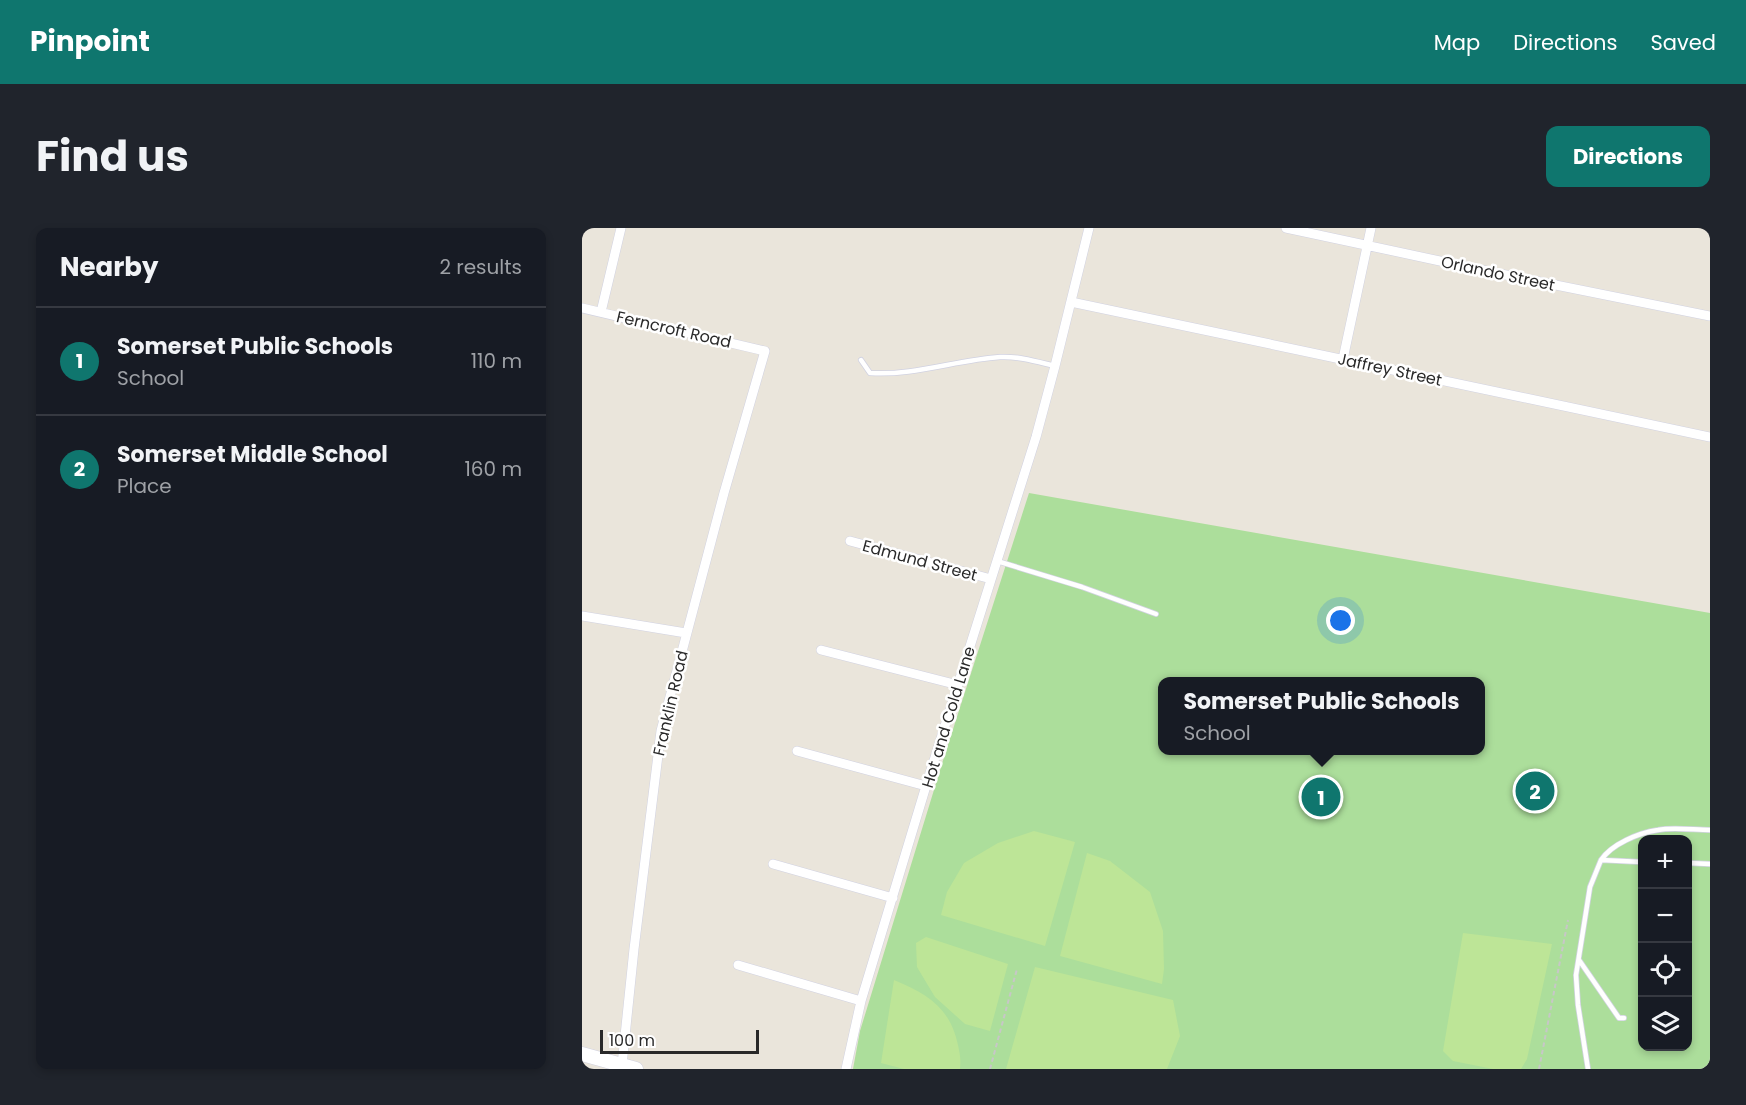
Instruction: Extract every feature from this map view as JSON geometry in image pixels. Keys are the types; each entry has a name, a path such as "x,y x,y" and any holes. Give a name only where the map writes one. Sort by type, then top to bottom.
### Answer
{"main road":[{"path":"582,1054 629,1067"}],"street":[{"path":"601,312 621,228"},
{"name":"Hot and Cold Lane","path":"846,1069 861,1001 1036,437 1089,228"},
{"name":"Orlando Street","path":"1286,228 1710,316"},
{"path":"1343,359 1371,228"},
{"name":"Jaffrey Street","path":"1071,302 1710,437"},
{"name":"Ferncroft Road","path":"582,308 765,351"},
{"name":"Franklin Road","path":"629,1067 634,949 659,744 686,633 765,351"},
{"name":"Edmund Street","path":"850,541 991,579"},
{"path":"582,616 686,633"},
{"path":"821,650 958,685"},
{"path":"797,751 926,786"},
{"path":"772,864 893,898"},
{"path":"738,965 861,1001"}],"lane":[{"path":"861,360 870,373 885,374 926,370 977,359 1003,357 1024,358 1055,366"},
{"path":"997,561 1082,587 1156,615"},
{"path":"1588,1069 1578,1005 1576,975 1590,887 1601,860 1607,850 1659,829 1710,830"},
{"path":"1601,860 1638,862"},
{"path":"1692,863 1710,864"},
{"path":"1579,960 1619,1018 1624,1017"}],"path":[{"path":"1539,1069 1568,920"},
{"path":"990,1069 1017,969"}],"green space":[{"path":"1029,493 1710,613 1710,1069 853,1069 860,1031 945,754"},
{"path":"1034,831 1075,842 1045,946 941,915 947,892 964,863 998,843"},
{"path":"1087,853 1110,861 1150,892 1163,931 1162,984 1060,956"},
{"path":"1463,933 1552,944 1527,1059 1521,1069 1493,1069 1453,1061 1443,1051"},
{"path":"926,937 1008,964 990,1031 965,1024 935,997 917,967 916,943"},
{"path":"1035,967 1173,1000 1180,1036 1167,1069 1006,1069"},
{"path":"894,980 927,997 943,1011 958,1045 960,1069 904,1069 881,1063"}],"place":[{"name":"Somerset Middle School","path":"1535,791"},
{"name":"Somerset Public Schools","path":"1321,797"}]}
